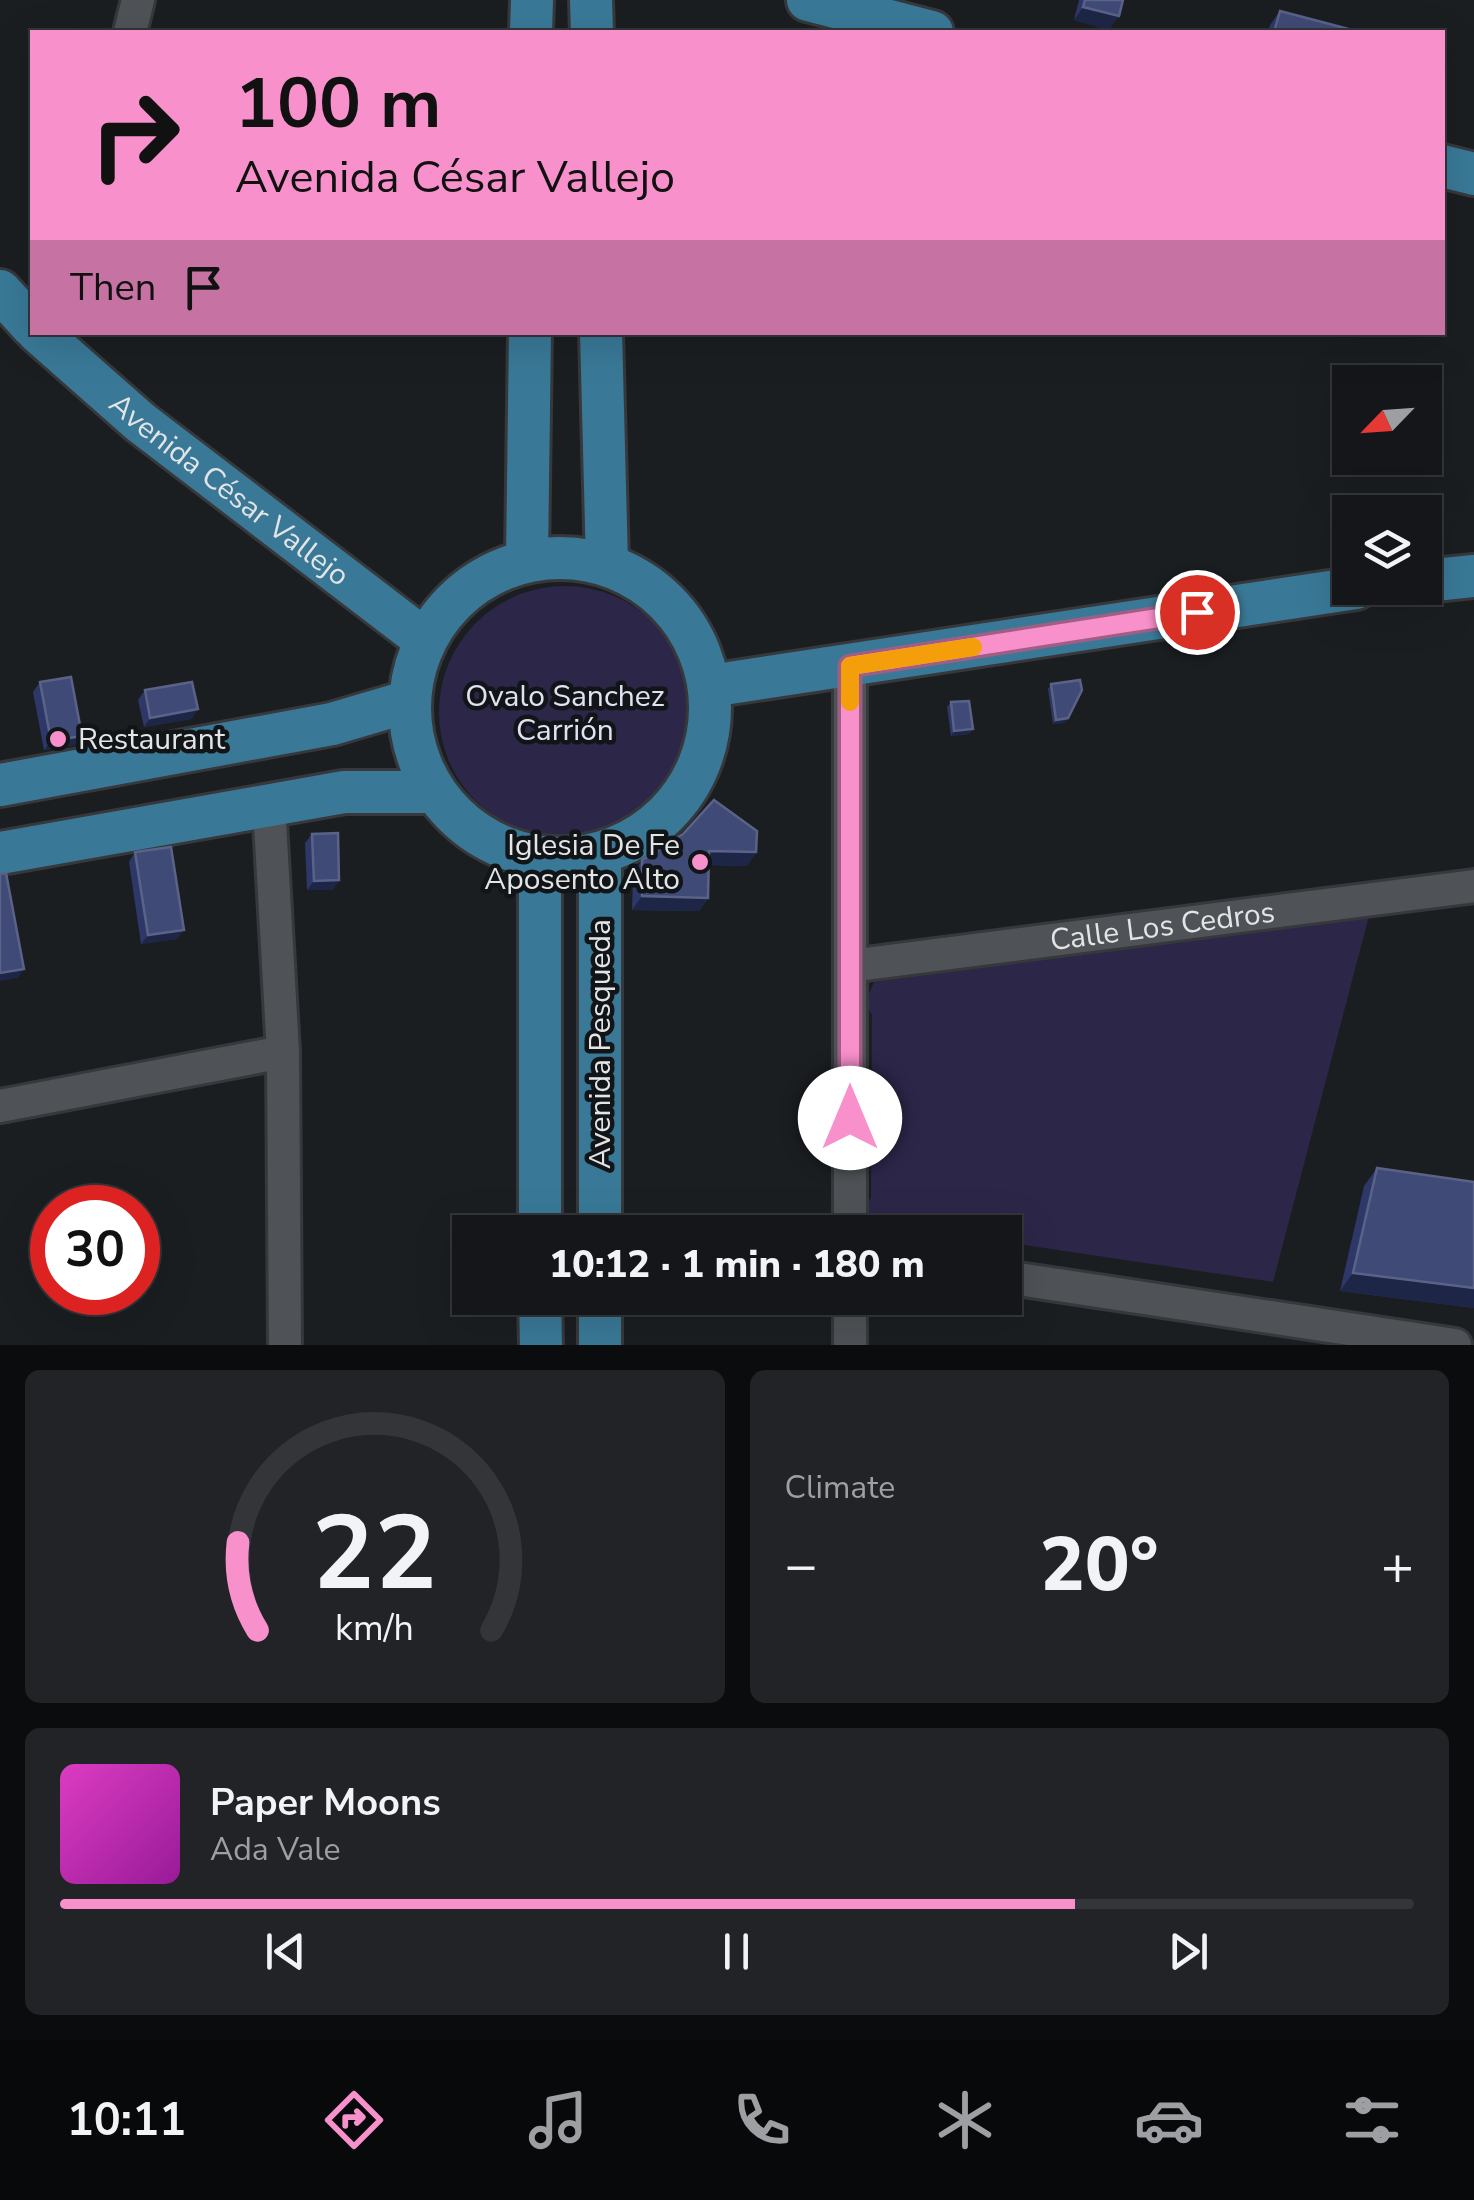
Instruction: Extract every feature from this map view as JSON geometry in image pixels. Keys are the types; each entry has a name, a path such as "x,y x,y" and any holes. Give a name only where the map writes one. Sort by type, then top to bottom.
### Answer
{"main road":[{"path":"532,0 532,30"},
{"path":"591,0 592,30"},
{"path":"808,0 924,30"},
{"path":"1445,167 1474,174"},
{"name":"Avenida César Vallejo","path":"0,291 30,321"},
{"name":"Avenida César Vallejo","path":"44,335 140,422 426,640"},
{"path":"528,560 530,335"},
{"path":"601,335 606,564"},
{"path":"568,557 606,564 637,578 664,598 694,639 710,686 710,730 698,773 674,809 651,828 600,855 540,858 480,836 435,792 416,748 410,701 426,640 450,604 486,576 528,560 568,557"},
{"path":"1442,579 1474,576"},
{"path":"710,686 1332,592"},
{"path":"0,785 332,724 410,701"},
{"path":"0,853 344,792 435,792"},
{"name":"Avenida Pesqueda","path":"600,855 600,1215"},
{"name":"Avenida Pesqueda","path":"540,858 540,1215"},
{"path":"540,1315 540,1345"},
{"path":"600,1315 600,1345"}],"street":[{"path":"130,30 138,0"},
{"path":"850,666 850,1215"},
{"path":"269,805 283,1052 285,1345"},
{"name":"Calle Los Cedros","path":"850,966 1474,886"},
{"path":"0,1106 283,1052"},
{"path":"1022,1280 1455,1345"},
{"path":"850,1315 850,1345"}],"green space":[{"name":"Ovalo Sanchez Carrión","path":"565,586 613,595 654,623 682,664 691,712 682,760 654,801 613,829 565,838 517,829 476,801 448,760 439,712 448,664 476,623 517,595"},
{"path":"1369,916 1273,1282 1022,1245 1022,1215 863,1215 863,1207 871,1198 872,1015 865,1003 874,982"}],"building":[{"path":"1085,0 1123,0 1119,16 1083,7"},
{"path":"1280,11 1352,30 1275,30"},
{"path":"71,677 82,736 51,741 40,682"},
{"path":"1080,680 1082,690 1068,718 1056,720 1051,684"},
{"path":"192,682 198,709 150,718 145,690"},
{"path":"969,701 973,729 954,731 951,702"},
{"name":"Iglesia De Fe Aposento Alto","path":"714,800 757,831 756,852 709,851 708,898 642,896 642,860 683,834"},
{"path":"338,833 339,880 314,881 312,834"},
{"path":"171,847 184,930 148,935 135,852"},
{"path":"6,873 24,969 0,973 0,874"},
{"path":"1377,1168 1474,1182 1474,1288 1353,1273"}],"slow traffic":[{"path":"850,702 850,666 973,647"}],"place":[{"name":"Restaurant","path":"58,739"},
{"name":"Iglesia De Fe Aposento Alto","path":"700,862"}],"route":[{"path":"850,1118 850,666 1197,612"}]}
